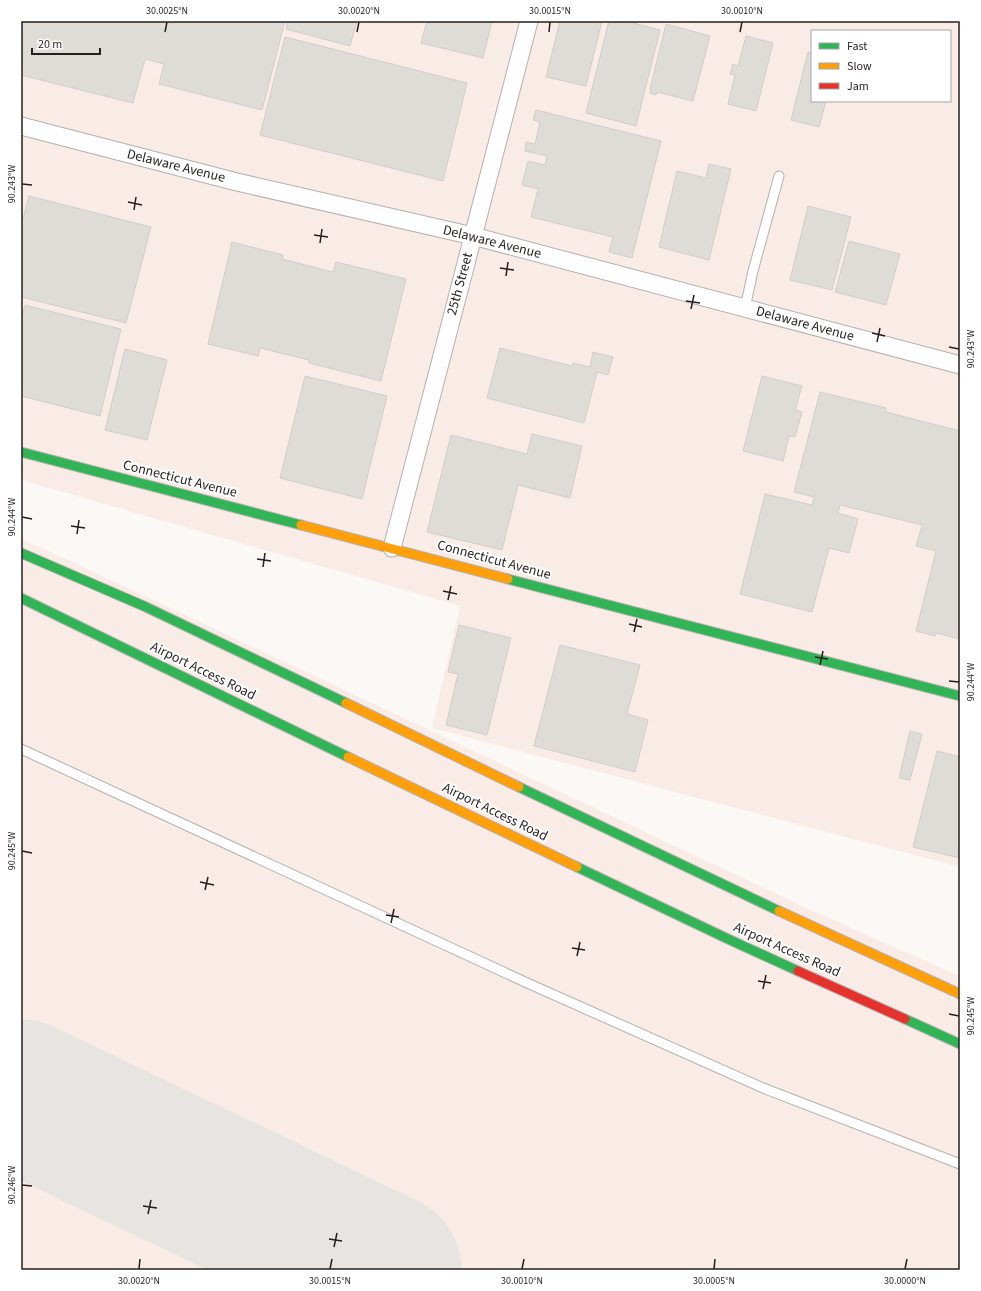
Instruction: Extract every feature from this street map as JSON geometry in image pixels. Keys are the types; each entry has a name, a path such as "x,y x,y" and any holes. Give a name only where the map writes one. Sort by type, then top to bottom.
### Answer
{"main road":[{"name":"Connecticut Avenue","path":"21,452 960,696"},
{"path":"21,553 146,607 736,891 960,994"},
{"name":"Airport Access Road","path":"21,598 728,939 960,1044"}],"street":[{"name":"25th Street","path":"392,548 529,21"},
{"name":"Delaware Avenue","path":"21,126 237,182 473,236 960,366"}],"lane":[{"path":"746,308 753,271 779,176"},
{"path":"21,749 525,982 763,1088 960,1164"}],"shaded area":[{"path":"21,21 960,21 960,867 432,728 460,606 21,480"},
{"path":"21,539 815,912 960,976 960,1270 21,1270"}],"building":[{"path":"21,21 163,21 174,24 175,21 285,21 262,110 159,84 164,64 145,59 133,103 21,75"},
{"path":"288,21 357,21 350,46 286,29"},
{"path":"427,21 492,21 483,58 421,43"},
{"path":"560,21 602,21 586,86 546,77"},
{"path":"609,21 626,21 660,30 636,126 586,113"},
{"path":"666,24 710,36 693,101 657,92 656,95 650,93"},
{"path":"746,36 773,43 756,111 728,104 735,75 730,74 733,64 738,66"},
{"path":"285,37 467,83 443,181 260,135"},
{"path":"808,52 811,53 811,102 826,102 819,127 791,120"},
{"path":"536,110 661,141 632,258 609,252 613,237 531,217 538,189 522,185 528,161 545,165 547,156 525,151 526,142 535,144 540,122 533,120"},
{"path":"709,164 731,169 709,260 659,247 677,171 706,178"},
{"path":"29,196 151,227 126,323 21,297 21,226"},
{"path":"808,206 851,217 832,290 790,280"},
{"path":"849,241 900,254 886,305 835,292"},
{"path":"232,242 283,255 282,259 333,272 336,262 406,279 381,381 309,363 309,360 260,348 258,356 208,344"},
{"path":"25,305 121,329 100,416 21,396 21,320"},
{"path":"500,348 572,366 573,363 590,367 593,352 613,357 608,375 597,372 584,423 487,398"},
{"path":"125,349 167,360 147,440 105,430"},
{"path":"305,376 387,396 362,499 280,478"},
{"path":"762,376 802,386 795,410 802,412 795,437 789,436 783,461 743,451"},
{"path":"820,392 886,408 886,412 960,431 960,639 936,633 935,636 916,631 936,551 916,546 922,525 840,505 838,513 858,519 849,553 829,548 812,612 740,594 765,494 812,505 814,497 794,492"},
{"path":"532,434 582,446 570,498 518,485 502,550 427,532 451,435 527,454"},
{"path":"459,625 511,638 487,735 446,725 458,674 448,672"},
{"path":"560,645 640,665 627,714 648,720 635,772 534,746"},
{"path":"910,731 922,734 910,780 899,778"},
{"path":"937,751 960,757 960,858 913,847"}],"runway":[{"path":"21,1096 385,1270"}],"traffic: fast":[{"path":"21,452 301,525"},
{"path":"21,553 146,607 346,703"},
{"path":"508,579 960,696"},
{"path":"21,598 348,757"},
{"path":"519,787 779,911"},
{"path":"577,867 798,971"},
{"path":"905,1019 960,1044"}],"traffic: slow":[{"path":"301,525 508,579"},
{"path":"346,703 519,787"},
{"path":"348,757 577,867"},
{"path":"779,911 960,994"}],"traffic: jam":[{"path":"798,971 905,1019"}]}
